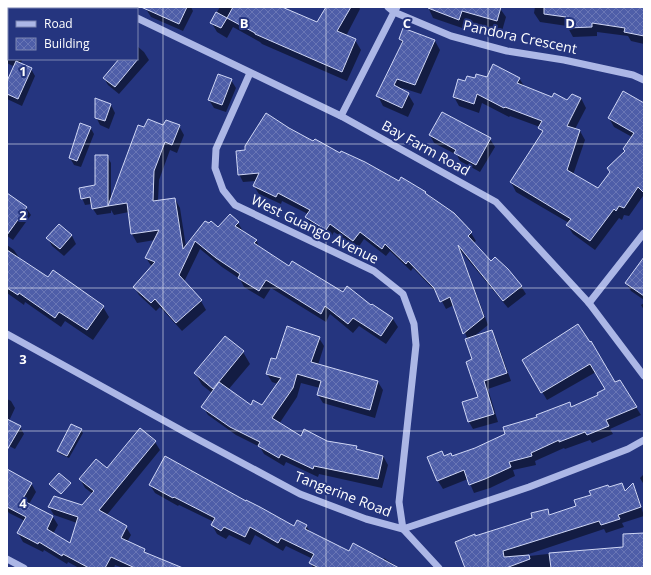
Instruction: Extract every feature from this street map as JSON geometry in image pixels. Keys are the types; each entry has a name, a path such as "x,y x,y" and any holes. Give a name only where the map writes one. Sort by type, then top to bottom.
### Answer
{"street":[{"name":"Pandora Crescent","path":"393,9 451,36 500,49 564,60 633,76 644,80"},
{"path":"341,116 393,9"},
{"name":"Bay Farm Road","path":"138,18 341,116 496,202 589,303 644,376"},
{"name":"West Guango Avenue","path":"250,73 216,148 215,168 223,190 235,205 374,271 403,294 414,324 416,345 398,502 403,529"},
{"path":"589,303 644,233"},
{"name":"Tangerine Road","path":"7,334 190,436 300,494 366,519 403,529 529,487 628,448 644,440"},
{"path":"403,529 438,568"},
{"path":"7,559 24,568"}],"building":[{"path":"141,7 187,7 179,24"},
{"path":"233,7 282,7 317,22 326,7 351,7 337,31 356,39 342,72 255,34 227,18"},
{"path":"428,7 501,7 497,21 462,11 459,20"},
{"path":"544,7 644,7 644,36 624,32 625,28 592,23 592,27 566,28 566,17 544,14"},
{"path":"216,12 227,18 221,28 210,23"},
{"path":"403,28 435,40 415,85 397,79 394,85 409,93 402,108 376,96 403,41 399,39"},
{"path":"118,60 137,60 115,87 103,78"},
{"path":"16,61 32,68 18,99 7,94 7,81"},
{"path":"493,64 520,78 517,83 552,97 554,93 567,100 572,94 581,98 567,126 580,130 567,170 598,188 610,172 607,168 625,151 623,149 634,133 608,118 623,91 644,103 644,193 638,187 624,208 619,206 616,211 614,209 590,241 566,225 571,219 510,182 543,131 538,128 542,121 505,107 504,108 477,94 474,104 453,97 458,79 465,81 467,76 475,78 476,74 487,77"},
{"path":"218,74 232,79 222,105 208,100"},
{"path":"95,98 111,104 105,121 95,118"},
{"path":"442,112 491,138 476,165 454,153 456,150 429,135"},
{"path":"266,113 313,141 315,139 340,153 341,151 365,162 399,181 401,177 426,192 425,193 454,213 472,232 468,236 491,261 495,257 508,269 522,286 503,301 458,245 484,317 463,334 450,297 440,302 434,288 408,261 406,264 385,244 382,249 360,232 353,241 330,224 326,230 305,217 310,210 278,193 276,197 253,186 259,173 238,175 236,151 245,150 245,146"},
{"path":"148,119 163,125 166,120 180,125 172,145 165,142 154,171 153,201 175,198 183,249 205,221 209,223 211,221 218,227 230,214 239,222 235,226 257,240 254,243 289,266 292,261 343,292 347,286 371,305 372,304 393,318 381,336 353,318 348,324 325,306 321,314 266,280 259,291 238,278 240,274 216,258 195,241 179,275 202,300 176,323 155,299 151,303 133,287 155,262 145,258 159,230 131,234 127,203 108,206 138,125 144,127"},
{"path":"80,123 91,127 77,161 69,158"},
{"path":"95,155 108,155 108,206 92,209 90,197 81,199 79,188 95,185"},
{"path":"7,193 27,207 7,235"},
{"path":"59,224 72,235 60,249 46,238"},
{"path":"7,250 48,277 53,270 104,306 87,330 59,312 55,318 19,293 18,295 7,288"},
{"path":"644,257 644,296 625,283"},
{"path":"578,324 590,342 591,341 615,382 620,380 637,407 606,420 609,426 587,435 585,432 559,442 559,440 531,453 532,456 509,462 511,467 469,485 464,470 437,481 427,457 442,451 444,456 451,453 452,456 475,448 505,434 503,427 537,417 536,415 570,402 571,407 598,395 597,393 605,389 590,364 541,393 522,360"},
{"path":"287,326 320,337 311,362 378,381 370,410 317,395 321,381 297,374 293,388 272,418 301,436 304,429 327,441 357,446 356,449 383,456 378,479 314,466 313,469 281,454 279,458 258,446 260,442 230,427 201,407 219,382 251,405 253,400 262,405 281,378 266,374 271,358 276,359"},
{"path":"492,330 507,373 484,381 494,414 468,422 462,402 478,397 466,362 472,359 465,339"},
{"path":"225,336 244,351 213,389 194,373"},
{"path":"7,419 21,426 7,450"},
{"path":"71,424 82,429 67,456 57,451"},
{"path":"140,428 156,441 99,510 127,526 121,538 145,549 144,552 183,568 135,568 111,557 105,568 89,568 63,554 62,556 39,542 38,544 17,533 26,517 7,507 7,469 32,483 22,500 53,516 47,529 70,543 78,517 48,507 54,496 82,505 94,491 79,479 96,459 107,468"},
{"path":"165,456 294,526 297,520 307,525 305,529 349,551 353,543 399,568 319,568 309,563 314,554 281,538 278,543 250,527 245,537 224,527 221,531 211,525 215,518 149,485"},
{"path":"59,473 71,483 61,494 49,484"},
{"path":"622,483 625,491 633,483 641,507 618,515 620,519 601,525 599,521 503,551 504,557 529,555 530,559 506,568 465,568 455,542 475,534 475,536 532,518 531,513 548,509 549,515 576,506 574,500 591,495 589,491 608,485 609,487"},
{"path":"644,533 644,568 551,568 549,553 623,547 623,534"}]}
